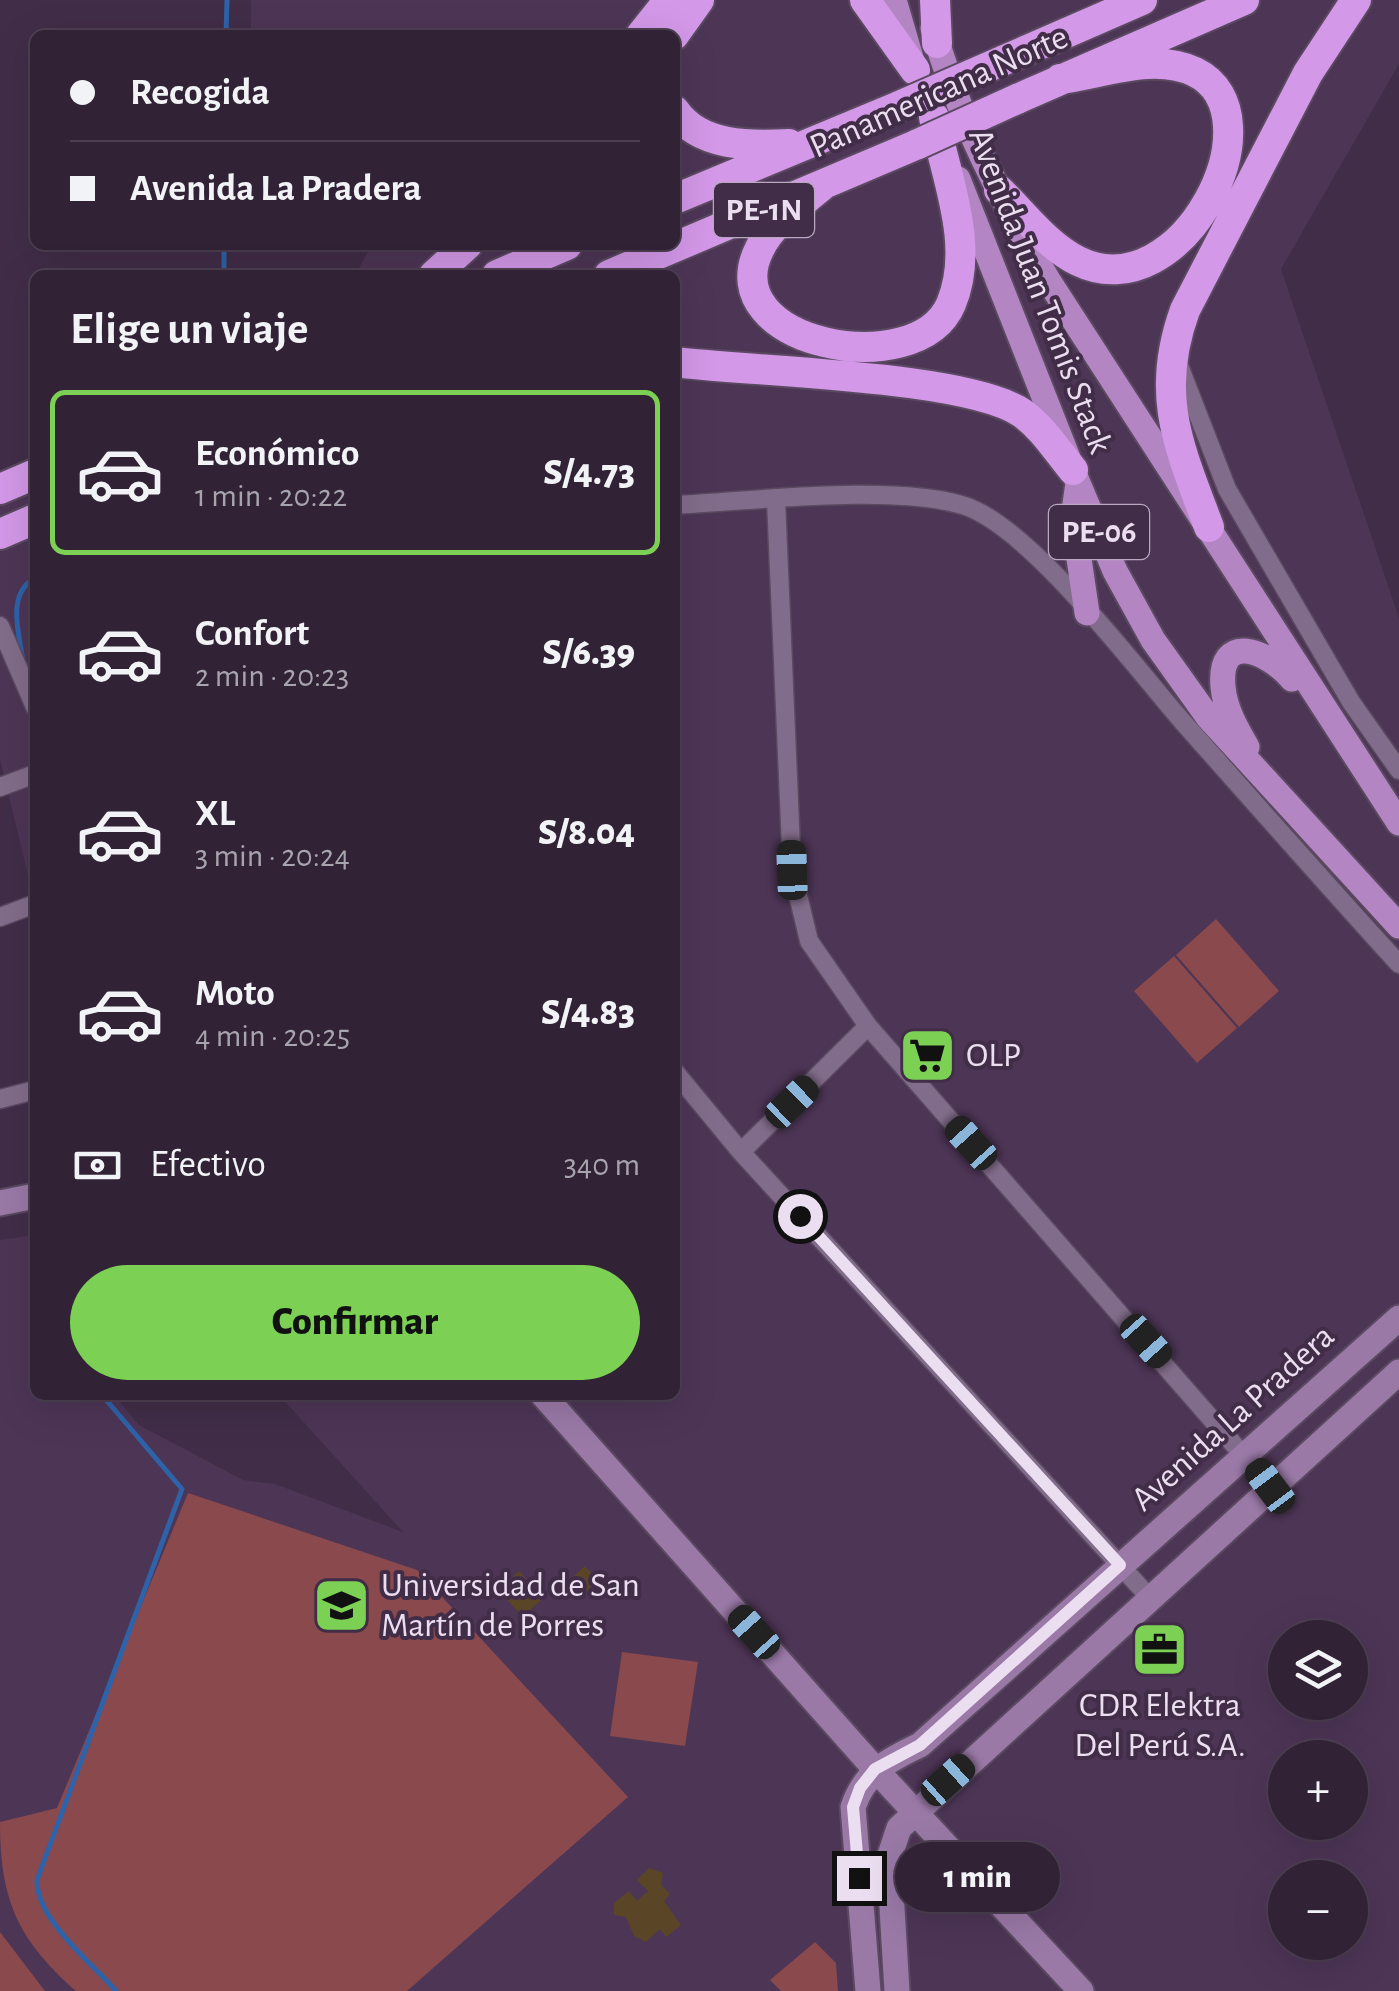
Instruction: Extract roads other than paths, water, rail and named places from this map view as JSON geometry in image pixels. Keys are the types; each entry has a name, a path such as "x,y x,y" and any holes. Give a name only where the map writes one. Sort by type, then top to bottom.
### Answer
{"highway":[{"path":"645,30 669,0"},
{"path":"678,30 699,0"},
{"path":"864,0 914,70"},
{"path":"935,0 937,44"},
{"path":"1091,22 1114,0"},
{"name":"Panamericana Norte","path":"680,197 1142,0"},
{"name":"Panamericana Norte","path":"680,245 1244,0"},
{"path":"1214,535 1180,449 1169,406 1171,348 1184,310 1308,73 1356,0"},
{"path":"999,190 1056,246 1079,262 1124,269 1145,266 1173,248 1214,191 1225,158 1228,125 1222,100 1210,82 1177,66 1154,64 1060,79"},
{"path":"680,115 698,130 722,141 754,146 807,143"},
{"path":"823,185 768,234 756,254 757,292 766,312 796,334 844,346 897,344 927,330 950,308 961,262 960,235 934,117"},
{"path":"440,270 462,250"},
{"path":"509,270 555,250"},
{"name":"Panamericana Norte","path":"621,270 668,250"},
{"path":"680,363 922,387 990,399 1021,413 1040,429 1075,477"},
{"path":"0,489 30,476"},
{"path":"0,534 30,521"}],"main road":[{"name":"Avenida Juan Tomis Stack","path":"894,0 914,70 1115,571 1153,640 1208,717 1399,926"},
{"name":"Avenida Juan Tomis Stack","path":"925,0 937,44 999,190 1077,330 1399,823"},
{"path":"1075,477 1073,518 1087,613"},
{"path":"1284,804 1235,726 1226,704 1222,684 1230,660 1241,652 1266,654 1334,728"}],"street":[{"path":"1171,348 1214,458 1248,526 1351,702 1399,770"},
{"path":"1180,449 1214,458"},
{"path":"680,505 894,497 964,505 1018,538 1399,964"},
{"path":"776,500 792,870 809,941 868,1026 1270,1486"},
{"path":"1214,535 1248,526"},
{"path":"1269,623 1284,587"},
{"path":"0,626 30,695"},
{"path":"0,788 30,776"},
{"path":"0,918 30,906"},
{"path":"740,1152 868,1026"},
{"path":"680,1078 740,1152 1150,1599"},
{"path":"0,1099 30,1091"},
{"path":"0,1203 30,1197"},
{"name":"Avenida La Pradera","path":"875,1769 920,1745 1399,1318"},
{"path":"898,1991 891,1843 916,1810 1399,1372"},
{"path":"547,1400 875,1769 1080,1991"},
{"path":"984,1689 1013,1721"},
{"path":"868,1991 853,1807 860,1788 875,1769"},
{"path":"856,1840 891,1843"}],"waterway":[{"path":"226,30 227,0"},
{"path":"224,250 224,270"},
{"path":"23,661 17,604 30,582"},
{"path":"106,1400 182,1489 37,1880 39,1895 55,1925 116,1991"}],"place":[{"name":"OLP","path":"927,1055"},
{"name":"Universidad de San Martín de Porres","path":"342,1605"},
{"name":"CDR Elektra Del Perú S.A.","path":"1160,1649"}]}
